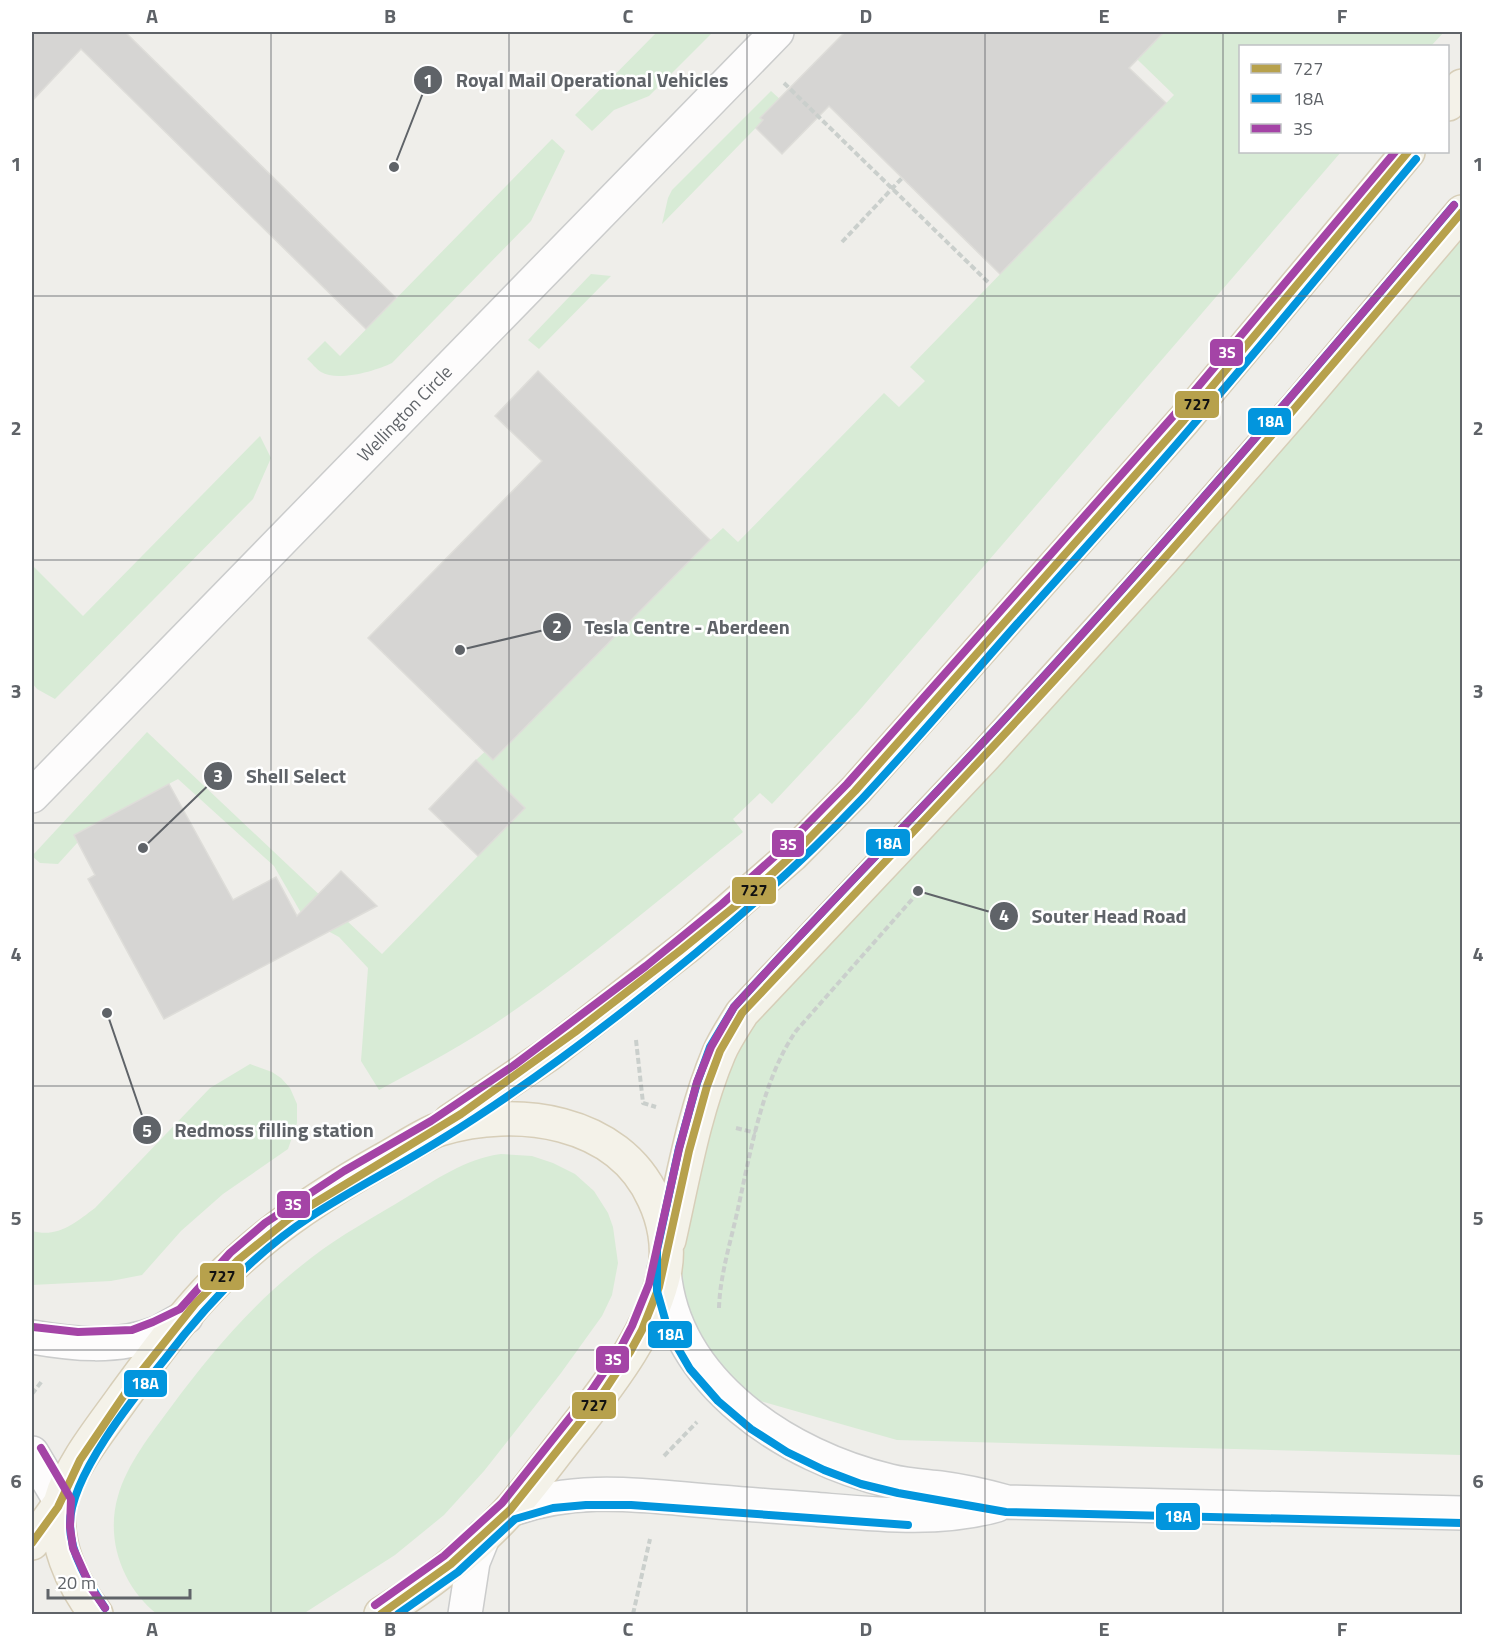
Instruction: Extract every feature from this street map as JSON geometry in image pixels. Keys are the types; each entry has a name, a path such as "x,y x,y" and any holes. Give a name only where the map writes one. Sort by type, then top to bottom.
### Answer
{"main road":[{"path":"1449,103 1462,86"},
{"path":"32,1543 61,1502 80,1459 140,1374 186,1317 238,1260 271,1232 349,1180 436,1130 549,1054 737,905 815,832 863,782 1184,420 1407,153"},
{"path":"381,1614 435,1577 510,1510 616,1374 642,1330 654,1304 666,1260 689,1151 707,1086 720,1051 742,1013 977,765 1154,569 1296,408 1462,212"},
{"path":"436,1130 489,1119 513,1119 539,1121 584,1132 603,1142 626,1159 643,1178 658,1207 666,1260"},
{"path":"61,1502 59,1528 63,1551 82,1593 96,1614"}],"street":[{"name":"Wellington Circle","path":"32,796 777,32"},
{"path":"666,1260 666,1292 681,1334 707,1373 740,1408 790,1442 845,1467 891,1481 960,1491 1007,1502 1462,1513"},
{"path":"32,1337 78,1343 134,1340 157,1332 186,1317"},
{"path":"32,1453 61,1502"},
{"path":"510,1510 567,1495 597,1494 659,1496 849,1512 914,1515 960,1513 1007,1502"},
{"path":"465,1614 473,1563 484,1535"}],"path":[{"path":"755,55 990,284"},
{"path":"842,243 902,178"},
{"path":"719,1319 719,1298 749,1160 772,1074 783,1050 796,1031 915,895"},
{"path":"633,1614 659,1496 662,1458 692,1429 722,1390"}],"green space":[{"path":"657,32 713,32 649,96 614,110 592,131 575,115"},
{"path":"1109,32 1140,32 1152,43 1164,32 1444,32 1432,45 1239,45 1239,153 1340,153 858,712 772,804 760,793 733,819 743,832 599,948 493,1025 379,1090 361,1061 368,968 339,937 304,918 274,866 178,779 74,835 78,842 58,864 40,863 32,856 147,732 382,954 525,808 476,760 723,528 738,542 884,393 899,407 925,381 910,367 1174,95"},
{"path":"771,91 782,101 662,224 672,190"},
{"path":"552,139 565,151 531,221 392,363 367,372 337,376 321,372 307,359 325,341 340,356"},
{"path":"1462,212 1462,1455 897,1440 722,1390 707,1373 669,1252 714,1068"},
{"path":"591,274 611,276 539,349 528,340"},
{"path":"260,436 271,458 253,499 55,699 37,689 32,683 32,565 83,616"},
{"path":"250,1064 272,1072 290,1088 297,1104 297,1123 288,1149 223,1194 181,1231 142,1275 111,1281 32,1285 32,1231 41,1233 58,1231 73,1224 95,1208 210,1088"},
{"path":"501,1154 532,1156 575,1174 594,1191 608,1213 613,1227 618,1263 612,1295 602,1316 561,1373 484,1471 444,1515 395,1555 303,1614 157,1614 145,1603 126,1576 116,1546 115,1513 122,1484 133,1461 186,1386 253,1309 311,1258 440,1177 475,1160"}],"building":[{"path":"32,32 125,32 396,298 366,329 81,49 32,101"},
{"path":"845,32 1164,32 1129,68 1166,103 1000,274 829,106 782,154 756,128 763,120 760,118"},
{"path":"538,371 710,540 493,760 368,638 542,461 495,416"},
{"path":"476,760 525,808 478,856 429,809"},
{"path":"169,784 233,900 276,877 297,916 341,871 377,906 164,1019 88,879 95,875 74,835"}],"transit line":[{"name":"3S","path":"33,1327 78,1332 132,1330 180,1309 230,1253 265,1223 344,1171 431,1121 513,1066 646,966 722,904 785,847 847,784 1176,413 1394,153"},
{"name":"727","path":"32,1543 58,1507 80,1460 133,1382 195,1304 238,1260 290,1218 461,1114 575,1032 749,895 800,848 855,791 1184,420 1407,153"},
{"name":"18A","path":"105,1608 87,1579 73,1547 70,1525 80,1484 121,1415 214,1300 269,1247 310,1217 475,1118 572,1050 697,952 802,859 921,734 1150,475 1250,359 1416,159"},
{"name":"18A","path":"1454,205 1098,617 734,1007 710,1047 697,1083 679,1148 657,1250 657,1291 669,1333 690,1369 718,1401 751,1429 787,1452 824,1470 861,1484 898,1493 1006,1512 1462,1523"},
{"name":"3S","path":"375,1605 444,1556 502,1503 592,1390 621,1347 649,1284 679,1149 697,1082 711,1047 734,1007 1098,617 1454,205"},
{"name":"727","path":"381,1614 451,1564 510,1510 601,1396 630,1352 642,1330 659,1287 689,1151 707,1086 720,1051 742,1013 954,789 1110,619 1276,431 1462,212"},
{"name":"3S","path":"41,1448 71,1499 70,1527 73,1548 91,1588 105,1608"},
{"name":"18A","path":"398,1614 458,1572 515,1519 553,1508 631,1505 908,1525"}],"place":[{"name":"Royal Mail Operational Vehicles","path":"394,167"},
{"name":"Tesla Centre - Aberdeen","path":"460,650"},
{"name":"Shell Select","path":"143,848"},
{"name":"Souter Head Road","path":"918,891"},
{"name":"Redmoss filling station","path":"107,1013"}]}
